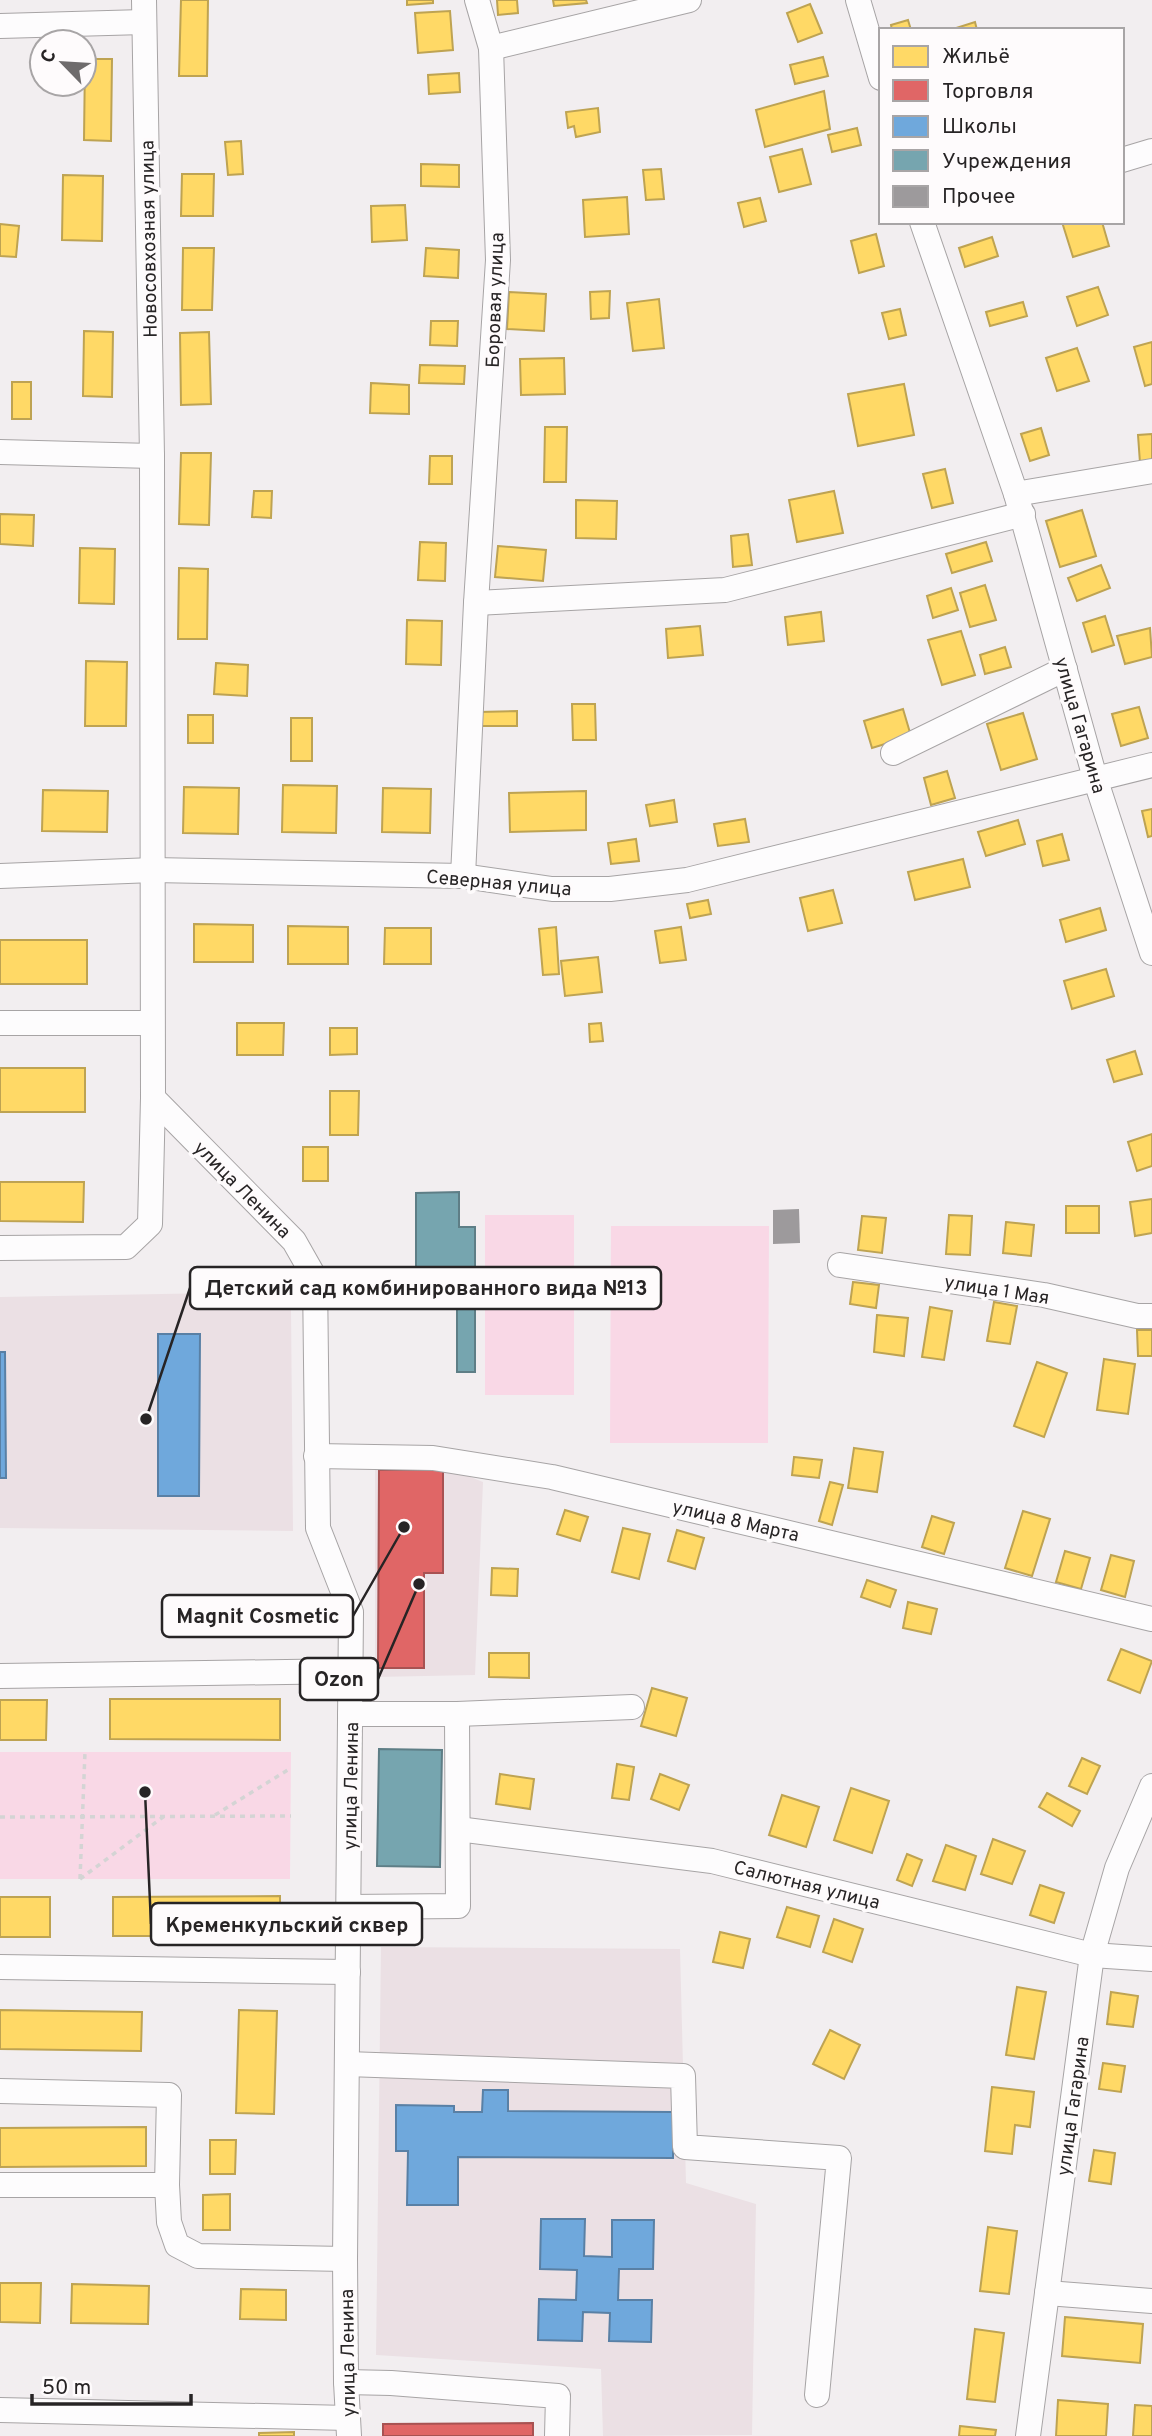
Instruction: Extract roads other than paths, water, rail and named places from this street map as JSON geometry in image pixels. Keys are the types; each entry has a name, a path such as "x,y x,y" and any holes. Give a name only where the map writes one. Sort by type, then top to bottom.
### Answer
{"street":[{"name":"Боровая улица","path":"463,876 476,603 498,260 491,47 477,0"},
{"path":"491,47 689,0"},
{"path":"858,0 879,71"},
{"name":"Новосовхозная улица","path":"0,26 144,11 152,456 153,870"},
{"path":"1124,159 1152,151"},
{"name":"улица Гагарина","path":"924,224 1019,504 1096,778 1152,953"},
{"path":"0,452 152,456"},
{"path":"476,603 726,590 1019,504 1152,471"},
{"path":"894,753 1065,669"},
{"name":"Северная улица","path":"0,876 153,870 463,876 552,889 610,889 687,880 1152,765"},
{"path":"0,1248 126,1247 150,1224 153,870"},
{"path":"0,1023 152,1023"},
{"name":"улица Ленина","path":"153,1098 294,1241 315,1278 317,1528 351,1612 345,2259 348,2427"},
{"name":"улица 1 Мая","path":"840,1265 1044,1296 1137,1316 1152,1316"},
{"name":"улица 8 Марта","path":"316,1456 433,1458 552,1477 1152,1619"},
{"path":"0,1676 351,1671"},
{"path":"350,1714 457,1714 632,1707"},
{"path":"348,1907 457,1906 457,1714"},
{"name":"улица Гагарина","path":"1028,2436 1092,1955 1118,1868 1152,1786"},
{"name":"Салютная улица","path":"457,1829 712,1861 1092,1955 1152,1959"},
{"path":"0,1967 348,1972"},
{"path":"347,2064 683,2076 685,2147 839,2158 817,2395"},
{"path":"0,2091 169,2095 167,2185 169,2222 177,2245 198,2256 345,2259"},
{"path":"0,2185 167,2185"},
{"path":"1047,2293 1152,2301"},
{"path":"346,2382 558,2396 557,2436"},
{"path":"0,2410 348,2427"}],"place":[{"name":"Детский сад комбинированного вида №13","path":"146,1419"},
{"name":"Magnit Cosmetic","path":"404,1527"},
{"name":"Ozon","path":"419,1584"},
{"name":"Кременкульский сквер","path":"145,1792"}]}
